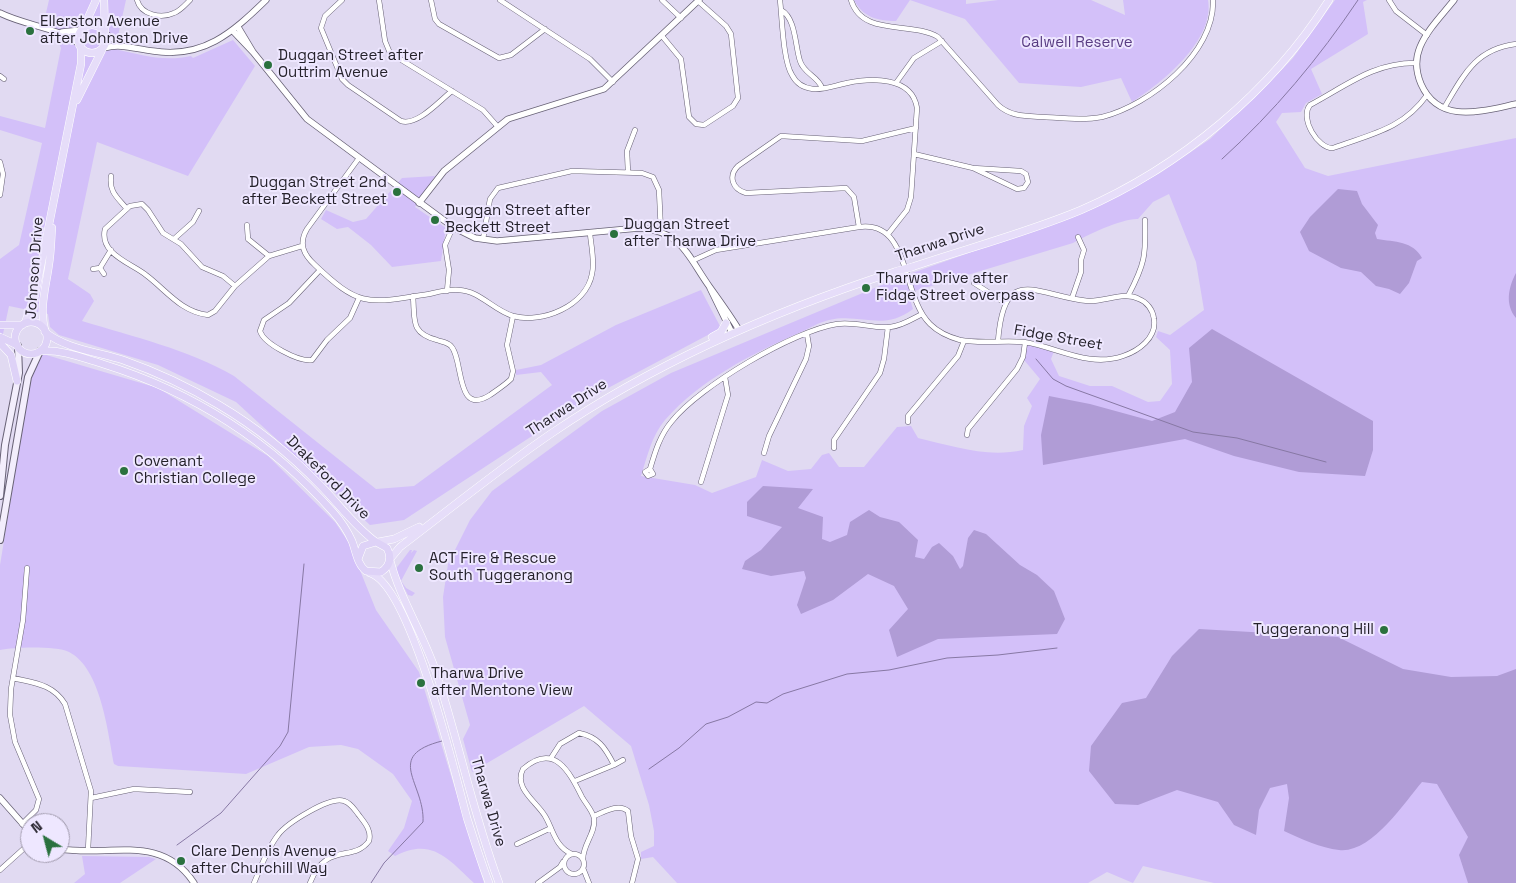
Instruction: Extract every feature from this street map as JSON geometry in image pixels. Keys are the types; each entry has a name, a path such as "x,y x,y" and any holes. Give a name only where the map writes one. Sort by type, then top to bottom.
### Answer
{"highway":[{"path":"17,346 16,336 24,324"},
{"path":"0,325 38,324 45,332 47,340 40,351 28,353 0,337"},
{"name":"Drakeford Drive","path":"45,332 62,342 134,364 196,392 267,437 324,488 357,526 377,542"},
{"path":"0,342 10,354 16,381"},
{"name":"Drakeford Drive","path":"40,351 63,352 119,369 193,401 252,438 285,464 324,502 345,527 358,559"},
{"path":"377,542 387,548 390,559 385,569 376,574 362,568 358,559 363,546 377,542"}],"main road":[{"path":"96,0 79,35 80,45 87,52 93,53 103,48 106,34 104,0"},
{"name":"Tharwa Drive","path":"499,883 479,825 433,664 398,588 390,559 400,547 445,511 552,433 623,388 687,355 739,330 825,296 1081,210 1156,170 1195,143 1244,102 1298,43 1329,0"},
{"path":"82,29 94,25 100,27 106,34"},
{"name":"Johnson Drive","path":"24,324 35,295 73,110 81,64 80,45"},
{"name":"Johnson Drive","path":"73,110 90,71 103,48"},
{"name":"Johnson Drive","path":"45,332 42,305 50,262 53,207"},
{"path":"687,355 694,347 721,332 726,323"},
{"path":"0,496 5,445 20,365 17,346"},
{"path":"0,540 28,377 40,351"},
{"name":"Tharwa Drive","path":"377,542 410,533 445,511"},
{"name":"Tharwa Drive","path":"370,573 377,575 386,584 408,628 429,680 468,821 489,883"}],"street":[{"path":"137,0 139,6 145,12 168,14 176,13 190,0"},
{"path":"106,34 123,45 154,52 182,52 209,45 235,29 266,0"},
{"path":"342,0 325,16 321,28 342,79 348,85 401,121 407,123 415,121 452,91"},
{"path":"379,0 385,42 390,53 483,110 498,127"},
{"path":"431,0 435,19 439,24 499,58 511,55 545,29"},
{"path":"500,0 590,59 613,82"},
{"path":"662,0 681,18"},
{"path":"694,260 721,249 859,227 874,227 888,234 910,204 917,108 914,98 905,87 896,83 857,81 822,88 804,86 791,74 780,0"},
{"path":"851,0 857,12 868,22 929,33 942,41 998,105 1009,113 1093,118 1108,115 1147,98 1194,55 1208,31 1213,0"},
{"path":"1389,0 1396,11 1427,35"},
{"path":"1454,0 1419,48 1416,63 1419,80 1427,95 1444,108 1457,112 1470,113 1516,104"},
{"path":"419,203 444,171 498,127 516,116 596,93 613,82 699,1 726,26 731,34 738,96 733,106 706,125 699,125 692,121 687,112 681,59 662,36"},
{"path":"781,10 790,17 802,67 818,81 822,88"},
{"path":"0,13 25,24 69,36 80,45"},
{"path":"57,32 82,29"},
{"path":"235,29 307,119 453,227 483,240 503,241 639,228 661,232 680,243 694,260 710,288 739,330"},
{"path":"896,83 914,58 942,41"},
{"path":"1444,108 1464,74 1478,59 1495,49 1516,44"},
{"path":"103,48 123,45"},
{"path":"1416,63 1392,64 1372,71 1310,105 1305,112 1306,120 1322,145 1333,148 1402,121 1415,112 1427,95"},
{"path":"859,227 854,197 846,188 746,193 735,187 732,179 733,172 743,162 781,136 862,141 916,128"},
{"path":"628,172 627,150 635,130"},
{"path":"914,154 973,168 1021,171 1026,174 1028,182 1024,188 1017,189 973,168"},
{"path":"359,158 306,229 302,246 307,258 342,290 358,298 376,301 447,291 471,292 513,316 533,318 552,314 583,294 592,275 590,233"},
{"path":"0,162 3,174 0,195"},
{"path":"483,240 490,198 494,192 501,187 572,171 648,174 657,182 659,190 661,232"},
{"path":"111,176 110,188 127,209"},
{"path":"235,286 222,276 202,267 181,244 160,230 146,206 134,204 105,229 104,239 111,250 122,261 147,276 173,300 204,314 216,311 235,286 269,256 302,246"},
{"path":"174,239 193,222 199,211"},
{"path":"1128,296 1145,258 1145,220"},
{"path":"247,225 248,239 269,256"},
{"path":"447,291 449,270 444,245 453,227"},
{"name":"Fidge Street","path":"888,234 896,244 922,314 940,332 964,341 1025,343 1095,360 1112,360 1128,355 1148,340 1154,323 1153,313 1147,304 1138,298 1128,296 1098,301 1072,298 1030,288 1016,293 1005,303 1000,316 998,341"},
{"path":"1072,298 1081,272 1081,260 1084,250 1078,237"},
{"path":"100,268 111,250"},
{"path":"93,269 100,268"},
{"path":"100,268 104,274"},
{"path":"320,270 289,303 264,320 260,331 266,342 303,360 312,360 327,340 350,318 358,298"},
{"path":"974,283 1005,303"},
{"path":"710,288 732,333"},
{"path":"413,296 417,329 425,337 445,342 452,347 462,386 467,394 476,400 482,399 511,379 513,372 507,345 513,316"},
{"path":"650,469 659,441 672,421 694,400 725,378 765,354 807,334 841,323 888,327 901,325 922,314"},
{"path":"834,448 834,440 880,373 884,359 888,327"},
{"path":"764,453 769,436 806,359 807,334"},
{"path":"908,422 908,416 958,356 964,341"},
{"path":"967,435 968,429 1018,369 1025,343"},
{"path":"701,482 728,395 725,378"},
{"path":"27,568 22,628 10,702 12,729 20,756 36,790 38,799 36,810 33,813"},
{"path":"13,678 47,686 61,698 66,708 73,737 87,773 91,798 88,850"},
{"path":"551,758 556,747 579,733 592,736 603,745 614,765"},
{"path":"566,871 562,848 544,814 526,792 520,777 527,766 541,758 551,758 567,770 594,816 590,839 585,848 583,859 583,867 589,883"},
{"path":"575,781 623,760"},
{"path":"91,798 134,790 190,792"},
{"path":"1,800 20,822"},
{"path":"254,883 271,846 286,826 302,816 336,801 345,801 352,806 368,828 369,841 364,846 322,861 316,868 310,883"},
{"path":"594,816 622,807 628,811 631,836 638,859 632,882"},
{"path":"517,844 550,828"},
{"path":"562,848 583,859"},
{"path":"538,883 555,871 564,860 585,848"},
{"path":"70,849 158,853 179,864 194,883"},
{"path":"0,870 20,852"},
{"path":"576,874 583,867"},
{"path":"555,871 566,871 576,874 589,883"}],"green space":[{"path":"49,0 126,0 115,49 153,57 181,58 191,56 193,58 233,40 255,66 188,176 97,142 68,279 90,294 94,301 82,321 179,351 234,376 376,489 414,486 552,385 541,372 516,375 516,370 541,365 616,325 701,290 721,328 593,396 404,520 370,525 236,402 158,365 59,335 50,327 48,314 9,306 0,348 0,259 19,245 42,143 0,130 0,116 45,128 61,48 46,13"},
{"path":"854,0 910,0 896,21 871,17"},
{"name":"Calwell Reserve","path":"910,0 966,0 966,4 998,0 1091,0 1125,15 1123,0 1208,0 1208,15 1195,45 1184,59 1158,84 1132,102 1121,78 1081,87 1019,83 965,19"},
{"path":"1335,0 1367,0 1363,2 1368,34 1311,69 1322,94 1306,103 1301,112 1282,113 1276,122 1305,168 1328,176 1516,138 1516,883 1214,883 1143,866 1133,883 1107,872 1088,883 677,883 653,857 641,859 641,852 654,846 654,831 649,805 631,746 584,706 472,772 463,739 470,725 445,637 443,597 448,564 470,520 492,491 602,411 671,373 901,277 1093,209 1160,173 1210,139 1293,58","holes":["1169,194 1196,262 1204,310 1170,335 1158,331 1156,337 1170,350 1172,384 1160,401 1148,402 1112,386 1090,386 1059,376 1051,359 1054,351 1026,344 1024,360 1040,379 1027,398 1032,406 1024,426 1023,450 996,453 970,450 918,438 911,426 897,427 864,467 839,467 829,453 822,455 811,469 788,471 762,460 756,477 712,493 695,485 641,476 650,447 660,426 694,392 746,359 822,322 841,318 882,321 902,316 913,309 908,293 1073,243 1123,221 1138,219 1153,202"]},
{"path":"435,176 415,207 446,228 441,261 392,267 371,245 348,227 337,229 321,219 326,210 353,222 366,219 402,178"},
{"path":"43,354 158,388 268,456 335,522 349,543 376,610 419,672 484,883 474,883 439,853 419,849 395,856 388,851 404,828 412,801 393,774 358,749 341,745 309,747 246,774 118,766 114,764 106,719 96,686 80,660 69,652 55,649 15,648 0,650 0,565 28,395 33,372"},
{"path":"410,550 412,550 411,553 414,550 417,551 401,581 406,588 415,593 412,596 408,595 395,570"},
{"path":"82,856 149,857 156,859 120,883 74,883 85,874"}],"shaded area":[{"path":"1338,189 1357,191 1362,204 1378,225 1375,233 1377,239 1409,245 1422,258 1417,261 1409,283 1400,294 1376,286 1361,272 1341,268 1309,251 1300,232 1310,217"},
{"path":"1516,273 1516,318 1510,308 1509,296"},
{"path":"1212,329 1373,421 1373,450 1365,476 1299,472 1234,456 1185,439 1043,465 1041,435 1049,396 1090,404 1152,421 1175,412 1192,382 1189,348"},
{"path":"763,486 813,489 798,508 823,517 822,539 830,542 847,535 850,522 869,510 880,517 899,522 918,540 915,557 924,559 932,547 939,543 953,556 960,569 963,566 968,538 974,530 986,534 1020,565 1037,575 1054,591 1065,619 1057,634 938,639 897,657 889,630 908,609 894,586 868,574 833,600 801,614 797,605 806,578 804,571 771,576 742,569 745,561 761,550 782,527 747,516 747,502"},
{"path":"1199,629 1338,637 1403,669 1451,677 1497,676 1516,669 1516,883 1468,883 1459,855 1468,837 1437,784 1422,782 1375,836 1351,849 1339,850 1318,845 1284,831 1289,798 1287,784 1270,788 1259,810 1256,835 1234,825 1218,802 1177,790 1138,805 1115,804 1089,771 1091,746 1122,703 1146,698 1172,656"}],"waterway":[{"path":"1222,159 1295,84 1328,43 1358,0"},
{"path":"1036,359 1053,379 1066,386 1193,432 1237,438 1326,462"},
{"path":"177,845 221,813 280,746 288,732 304,564"},
{"path":"649,769 679,748 706,724 728,717 756,702 767,703 783,694 847,674 889,670 947,658 998,655 1057,648"},
{"path":"371,883 384,863 423,822 422,808 411,772 411,763 414,754 424,747 442,741"}],"place":[{"name":"Ellerston Avenue after Johnston Drive","path":"30,31"},
{"name":"Duggan Street after Outtrim Avenue","path":"268,65"},
{"name":"Duggan Street 2nd after Beckett Street","path":"397,192"},
{"name":"Duggan Street after Beckett Street","path":"435,220"},
{"name":"Duggan Street after Tharwa Drive","path":"614,234"},
{"name":"Tharwa Drive after Fidge Street overpass","path":"866,288"},
{"name":"Covenant Christian College","path":"124,471"},
{"name":"ACT Fire & Rescue South Tuggeranong","path":"419,568"},
{"name":"Tuggeranong Hill","path":"1384,630"},
{"name":"Tharwa Drive after Mentone View","path":"421,683"},
{"name":"Clare Dennis Avenue after Churchill Way","path":"181,861"}]}
